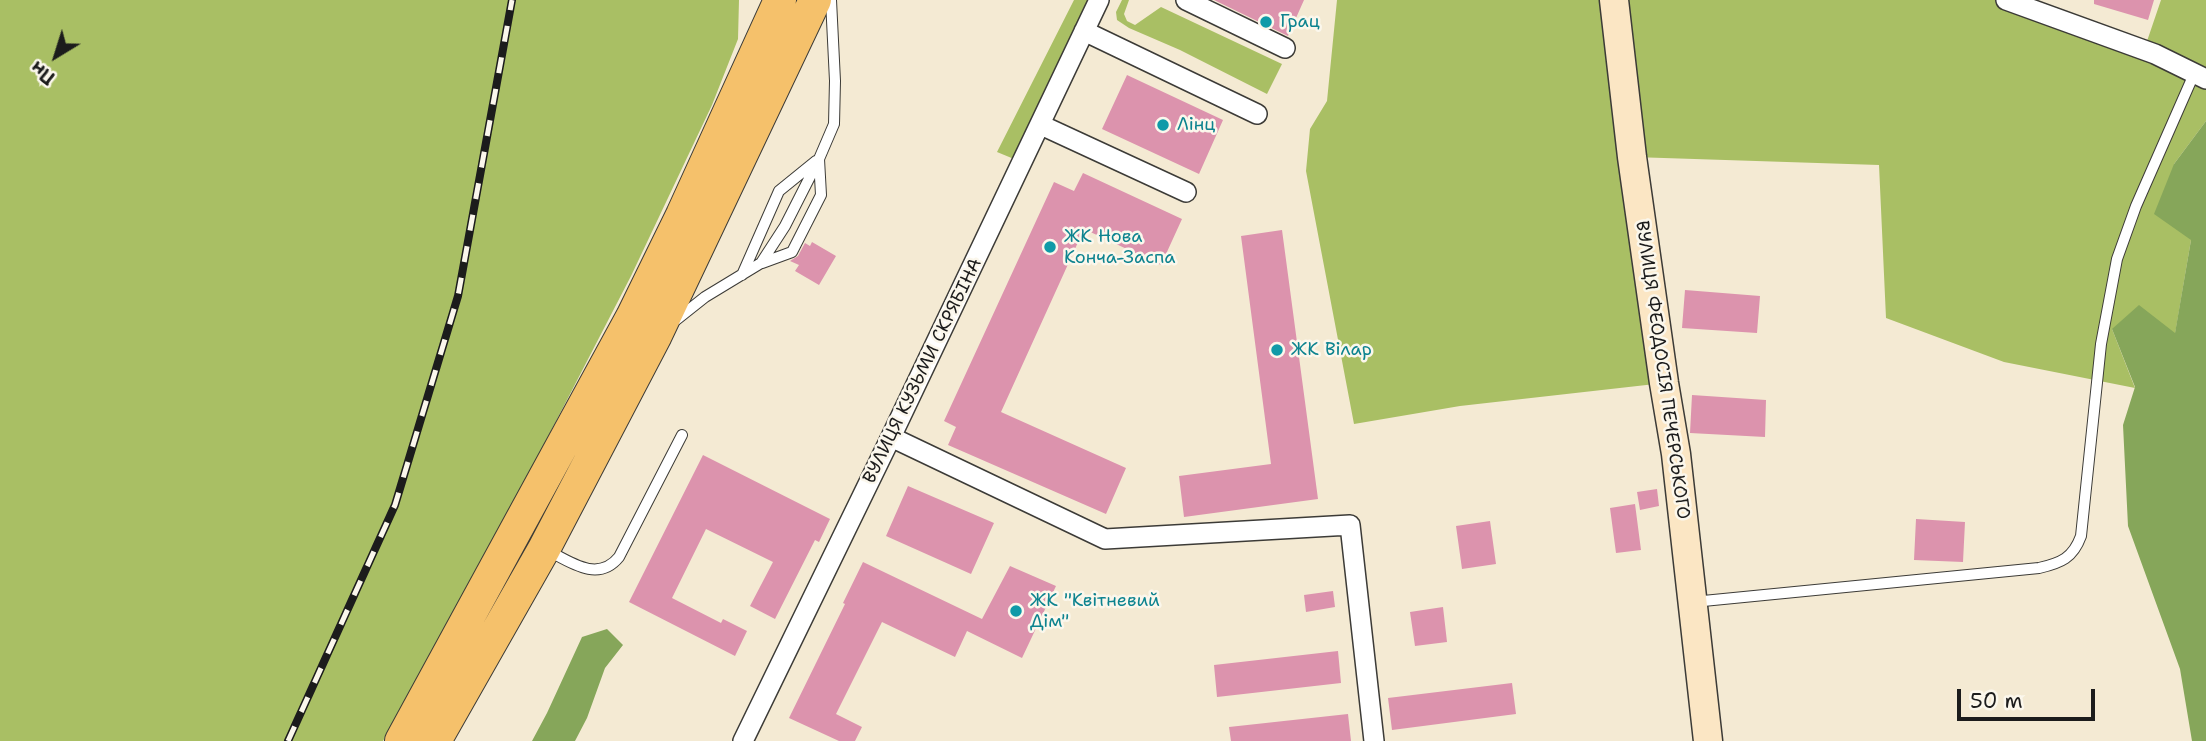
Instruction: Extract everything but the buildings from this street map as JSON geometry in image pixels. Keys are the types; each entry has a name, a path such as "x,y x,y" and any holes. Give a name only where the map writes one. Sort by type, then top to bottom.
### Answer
{"main road":[{"path":"401,741 632,317 780,0"},
{"path":"435,741 544,549 656,335 815,0"}],"street":[{"name":"ВУЛИЦЯ КУЗЬМИ СКРЯБІНА","path":"743,741 1099,0"},
{"path":"1186,0 1286,48"},
{"name":"ВУЛИЦЯ ФЕОДОСІЯ ПЕЧЕРСЬКОГО","path":"1614,0 1632,157 1676,454 1708,741"},
{"path":"2006,0 2155,54 2200,76"},
{"path":"1084,31 1257,114"},
{"path":"1041,125 1186,192"},
{"path":"891,437 1105,539 1350,525 1374,741"}],"lane":[{"path":"761,263 785,226 834,124 831,0"},
{"path":"1693,602 2039,568 2058,564 2070,557 2081,536 2101,344 2117,258 2140,194 2200,76"},
{"path":"656,335 705,297 741,275 761,263 792,252 821,195 819,159"},
{"path":"741,275 779,191 819,159"},
{"path":"544,549 592,570 604,570 612,565 619,557 682,435"}],"green space":[{"path":"0,0 739,0 738,39 712,105 631,276 508,514 383,741 0,741"},
{"path":"1074,0 1088,0 1014,159 997,152"},
{"path":"1122,0 1129,0 1124,14 1127,21 1135,25 1161,7 1282,64 1267,94 1180,50 1129,28 1117,20 1116,12"},
{"path":"1337,0 2006,0 2144,50 2161,0 2206,0 2206,121 2174,164 2191,240 2175,334 2112,329 2135,388 2004,362 1886,318 1879,165 1633,157 1664,383 1460,406 1354,424 1306,171 1310,129 1327,101"},
{"path":"2206,121 2206,741 2192,741 2180,669 2128,526 2123,425 2135,387 2112,329 2139,305 2175,333 2191,240 2154,214 2174,164"},
{"path":"607,629 623,645 605,668 587,718 575,741 532,741 582,637"}],"railway":[{"path":"288,741 395,505 458,296 512,0"}],"place":[{"name":"Грац","path":"1266,22"},
{"name":"Лінц","path":"1163,125"},
{"name":"ЖК Нова Конча-Заспа","path":"1050,247"},
{"name":"ЖК Вілар","path":"1277,350"},
{"name":"ЖК \"Квітневий Дім\"","path":"1016,611"}]}
